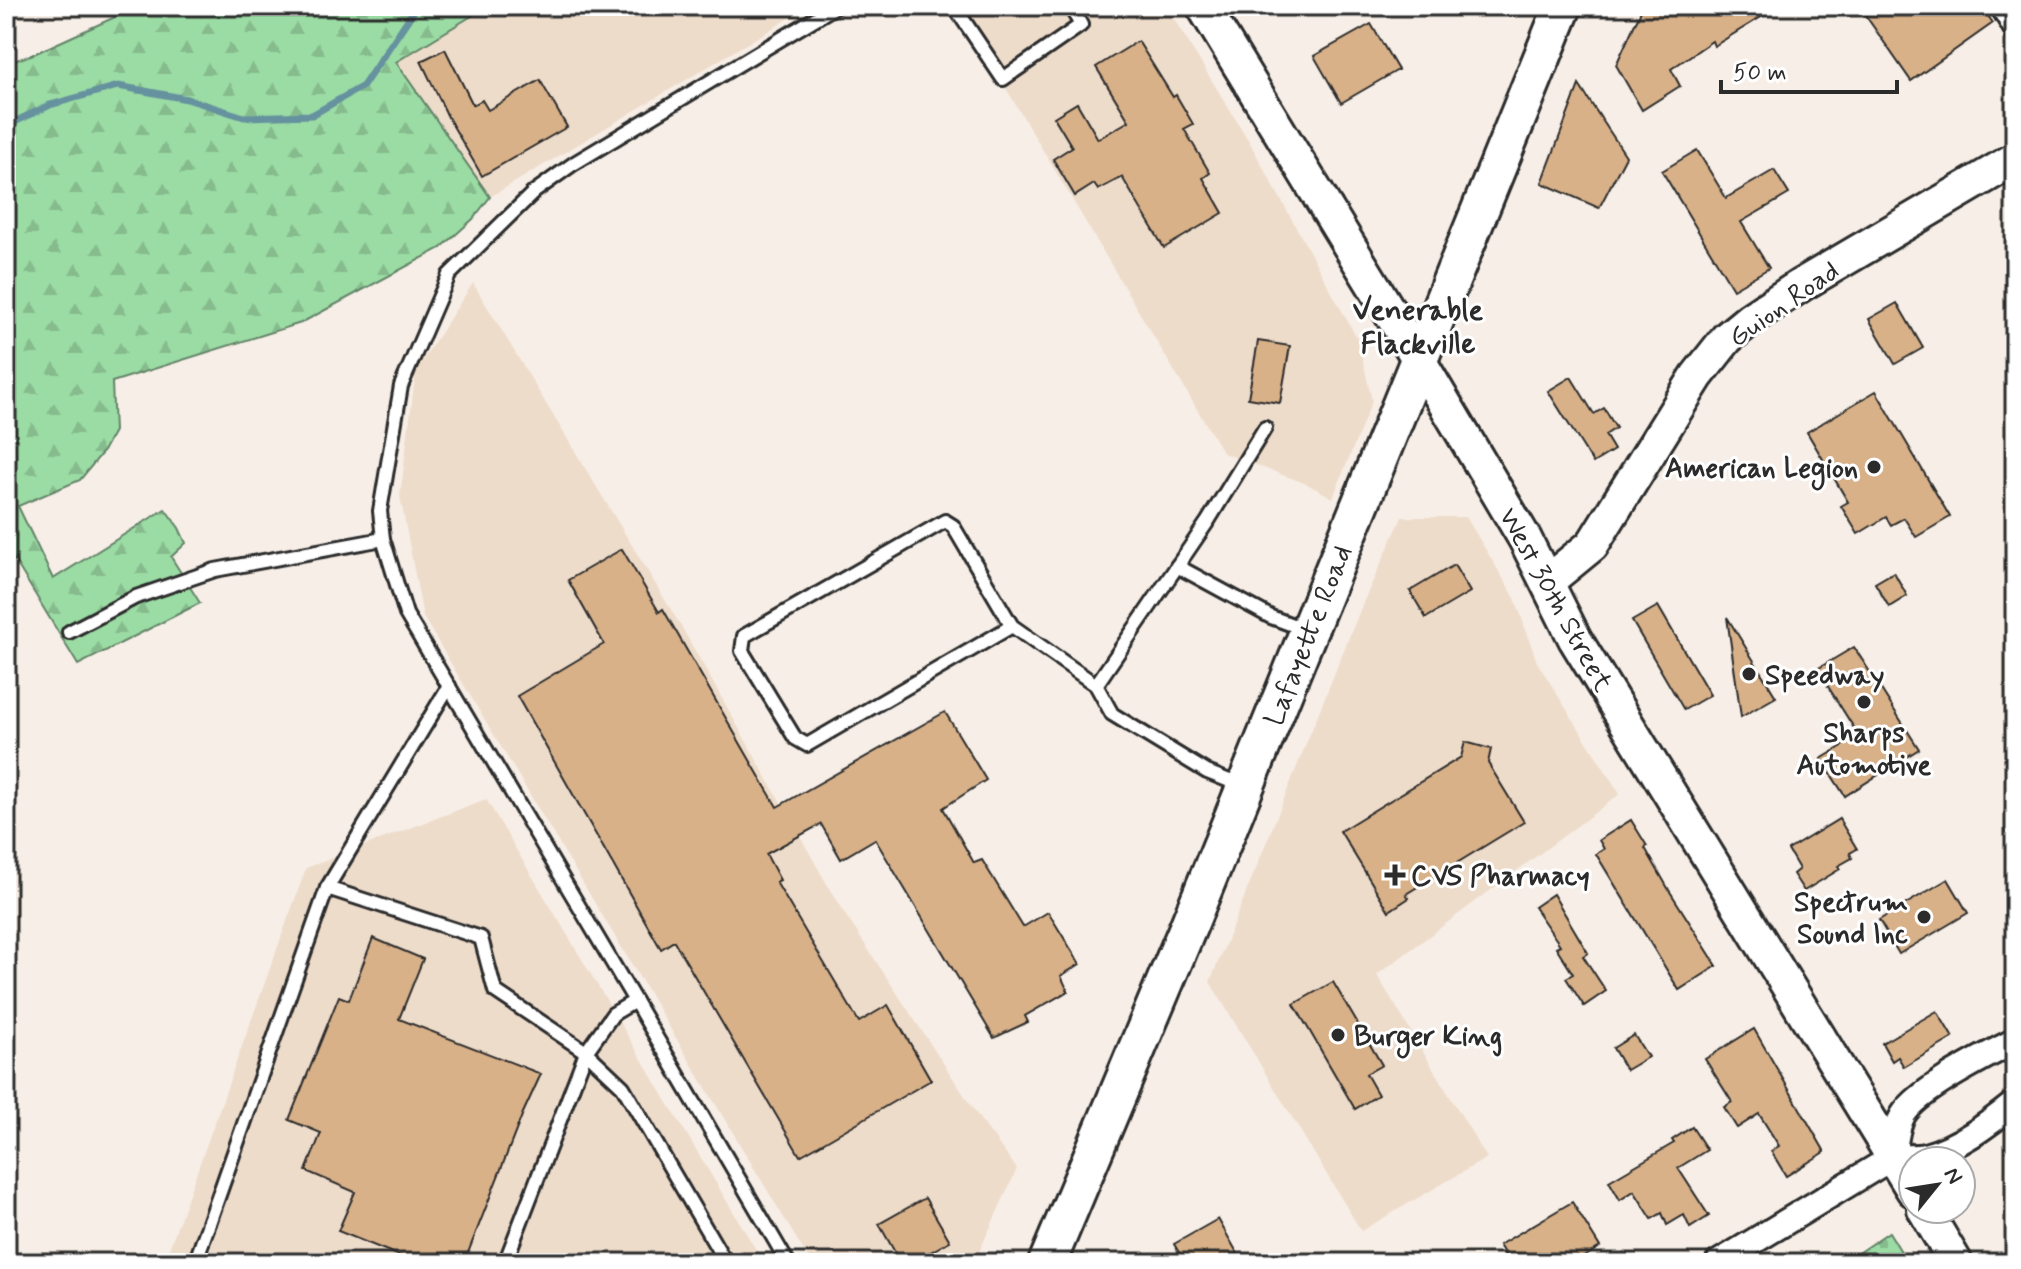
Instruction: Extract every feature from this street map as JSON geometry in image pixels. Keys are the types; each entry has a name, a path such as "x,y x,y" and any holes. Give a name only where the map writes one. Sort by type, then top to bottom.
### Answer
{"main road":[{"name":"West 30th Street","path":"1203,6 1419,360 1548,581 1575,639 1897,1164"},
{"name":"Lafayette Road","path":"1047,1263 1245,787 1563,6"},
{"name":"Guion Road","path":"1548,581 1592,545 1697,376 1727,338 1801,285 2015,159"},
{"path":"1933,1225 1956,1263"}],"street":[{"path":"1893,1157 1901,1119 1909,1107 1948,1079 2015,1041"},
{"path":"1718,1263 1893,1157 1923,1157 1940,1151 1990,1123 2015,1103"}],"lane":[{"path":"788,1263 406,614 383,539 380,511 401,386 449,275 534,192 573,164 836,6"},
{"path":"954,6 1003,79 1081,25 1070,6"},
{"path":"1996,6 2015,38"},
{"path":"1096,685 1265,428"},
{"path":"1012,626 807,745 795,738 742,651 744,636 945,521 953,526 1012,626 1096,685 1112,714 1207,772 1245,787"},
{"path":"69,632 136,597 215,570 383,539"},
{"path":"1177,566 1271,617 1309,631"},
{"path":"195,1263 327,888 449,686"},
{"path":"327,888 481,938 495,991 586,1052 623,1087 726,1263"},
{"path":"505,1263 586,1052 613,1014 635,1001"}],"shaded area":[{"path":"488,6 810,6 490,197 396,62"},
{"path":"957,6 1166,6 1249,141 1359,342 1372,401 1333,498 1307,484 1223,453"},
{"path":"473,283 681,626 839,905 980,1119 1017,1169 974,1263 811,1263 423,617 400,496 416,370"},
{"path":"1402,517 1466,517 1515,598 1537,662 1620,794 1377,975 1487,1158 1361,1231 1210,982 1362,605"},
{"path":"486,799 764,1263 164,1263 306,868"}],"green space":[{"path":"139,6 488,6 396,62 490,197 473,219 441,248 301,323 112,382 114,431 102,453 80,480 18,506 53,579 165,509 186,543 171,557 200,603 78,665 6,546 6,64"},
{"path":"1889,1232 1908,1263 1843,1263"}],"building":[{"path":"1643,6 1779,6 1714,46 1712,41 1671,69 1680,86 1642,110 1616,65"},
{"path":"1859,6 1981,6 1993,23 1911,81"},
{"path":"1371,24 1398,70 1341,103 1314,56"},
{"path":"1138,41 1193,124 1184,129 1210,173 1203,178 1223,213 1164,248 1122,177 1098,190 1094,184 1075,196 1053,159 1072,147 1054,117 1077,103 1098,139 1129,121 1096,67"},
{"path":"445,49 473,105 482,100 488,110 540,80 567,127 482,176 449,119 421,61"},
{"path":"1579,85 1626,156 1599,208 1542,183"},
{"path":"1697,150 1726,198 1774,170 1789,194 1741,222 1769,268 1733,289 1662,171"},
{"path":"1897,303 1923,348 1895,364 1869,319"},
{"path":"1258,341 1290,346 1280,403 1248,398"},
{"path":"1571,377 1594,414 1604,408 1616,428 1605,435 1614,450 1593,463 1548,391"},
{"name":"American Legion","path":"1876,391 1950,517 1916,537 1904,518 1891,525 1886,517 1858,534 1841,506 1848,502 1807,432"},
{"path":"622,549 659,612 663,609 777,807 945,712 986,780 943,808 974,863 982,860 1023,927 1048,912 1080,964 1061,976 1068,991 1025,1016 1028,1022 994,1038 875,839 841,859 821,824 766,854 780,880 776,882 859,1022 888,1005 931,1080 800,1156 674,941 661,949 517,696 604,644 568,580"},
{"path":"1454,565 1470,592 1426,618 1410,591"},
{"path":"1894,572 1907,596 1889,607 1875,583"},
{"path":"1658,606 1710,695 1684,710 1632,621"},
{"path":"1727,617 1776,697 1741,717"},
{"name":"Sharps Automotive","path":"1854,647 1919,749 1845,796 1821,759 1859,736 1817,669"},
{"name":"CVS Pharmacy","path":"1465,742 1491,749 1488,763 1524,822 1406,894 1409,898 1389,911 1340,831 1461,757"},
{"path":"1839,819 1857,849 1850,853 1852,858 1838,866 1840,869 1804,891 1793,874 1799,869 1788,850"},
{"path":"1631,820 1669,890 1717,966 1679,990 1596,854 1604,849 1599,840"},
{"name":"Spectrum Sound Inc","path":"1948,879 1968,913 1899,954 1879,920"},
{"path":"1553,894 1588,953 1583,956 1606,991 1584,1006 1566,978 1573,974 1556,947 1560,945 1534,907"},
{"path":"373,938 423,959 399,1019 541,1074 464,1263 417,1263 338,1231 355,1192 306,1171 321,1133 289,1120 339,996 349,1000"},
{"name":"Burger King","path":"1333,982 1382,1065 1366,1074 1378,1095 1355,1109 1294,1004"},
{"path":"1937,1011 1953,1038 1904,1067 1898,1057 1892,1061 1882,1043"},
{"path":"1754,1029 1825,1152 1786,1176 1771,1151 1779,1146 1759,1114 1737,1128 1724,1107 1732,1102 1705,1059"},
{"path":"1634,1035 1648,1057 1626,1070 1613,1048"},
{"path":"1692,1127 1707,1150 1678,1168 1709,1216 1690,1228 1684,1215 1667,1225 1662,1213 1652,1219 1634,1191 1620,1200 1609,1181 1674,1143 1672,1140"},
{"path":"925,1198 950,1241 911,1263 901,1263 879,1224"},
{"path":"1572,1202 1600,1247 1574,1263 1510,1263 1499,1245"},
{"path":"1218,1219 1243,1263 1185,1263 1174,1244"}],"waterway":[{"path":"6,126 50,105 118,86 187,99 244,117 312,115 363,86 417,6"}],"place":[{"name":"American Legion","path":"1874,467"},
{"name":"Speedway","path":"1749,674"},
{"name":"Sharps Automotive","path":"1864,702"},
{"name":"CVS Pharmacy","path":"1395,875"},
{"name":"Spectrum Sound Inc","path":"1924,917"},
{"name":"Burger King","path":"1338,1035"}],"district":[{"name":"Venerable Flackville","path":"1418,326"}]}
